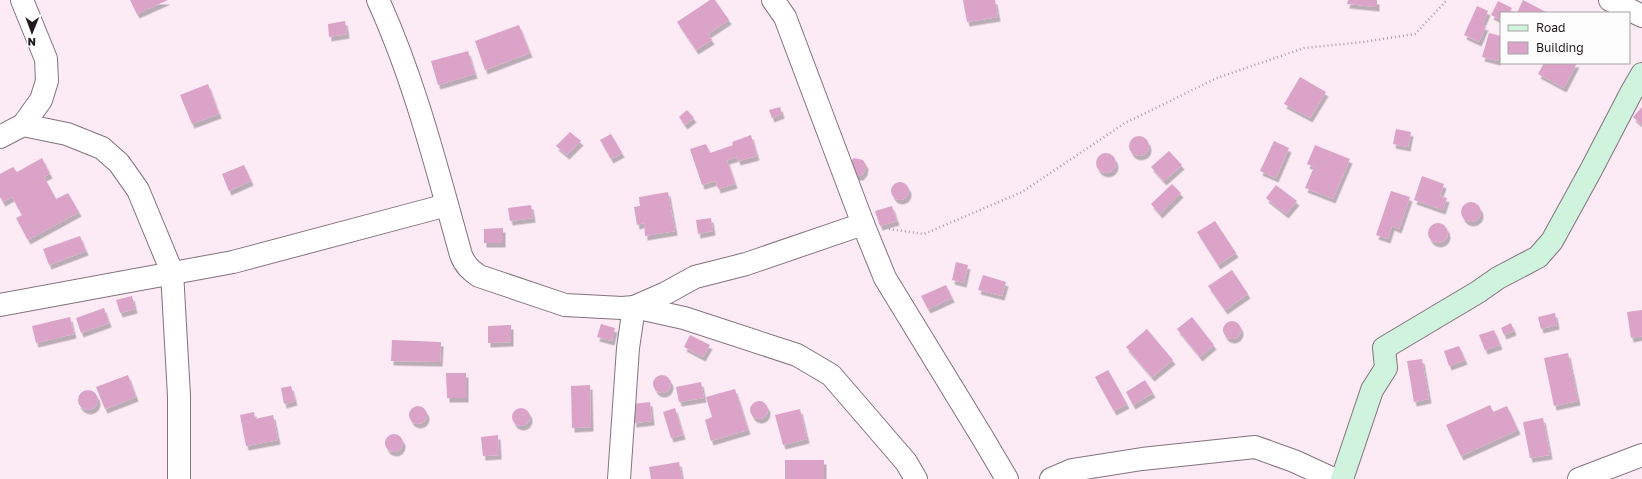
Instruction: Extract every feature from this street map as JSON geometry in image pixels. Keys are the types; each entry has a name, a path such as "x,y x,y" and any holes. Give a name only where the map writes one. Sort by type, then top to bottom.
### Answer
{"street":[{"path":"0,137 23,125 41,100 47,81 46,59 22,0"},
{"path":"378,0 387,19 417,103 464,264 479,276 565,305 622,308 634,307 684,318 798,355 831,375 901,456 916,479"},
{"path":"773,0 785,17 863,224 885,278 1007,479"},
{"path":"1610,0 1642,16"},
{"path":"1342,479 1372,390 1386,368 1384,348 1478,292 1498,278 1538,257 1555,235 1591,170 1630,93 1642,74"},
{"path":"23,125 67,134 102,148 119,163 138,190 172,272 179,396 179,479"},
{"path":"0,305 172,272 233,262 447,205"},
{"path":"634,307 666,293 695,277 746,264 863,224"},
{"path":"619,479 628,348 634,307"},
{"path":"1052,479 1072,470 1142,459 1255,447 1294,461 1333,479"},
{"path":"1579,479 1642,455"}],"path":[{"path":"863,224 924,234 1022,192 1125,124 1217,78 1304,48 1363,42 1415,34 1447,0"}],"building":[{"path":"130,0 168,0 137,14"},
{"path":"710,0 715,0 729,20 708,34 712,40 696,50 677,22"},
{"path":"963,0 995,0 998,17 967,22"},
{"path":"1348,0 1377,0 1377,7 1347,4"},
{"path":"1523,0 1546,12 1517,12"},
{"path":"1498,1 1512,8 1510,12 1500,12 1500,20 1491,15"},
{"path":"1477,6 1488,11 1482,25 1486,26 1479,42 1464,35"},
{"path":"345,21 347,34 329,37 328,24"},
{"path":"519,25 530,53 485,70 475,41"},
{"path":"1489,33 1500,36 1500,54 1498,61 1482,57"},
{"path":"468,51 475,74 438,85 431,61"},
{"path":"1543,64 1576,64 1564,88 1538,74"},
{"path":"1300,77 1326,92 1310,118 1284,104"},
{"path":"208,84 219,114 192,124 180,95"},
{"path":"780,107 782,114 772,118 769,110"},
{"path":"1642,107 1642,125 1633,117"},
{"path":"687,110 694,118 685,125 679,117"},
{"path":"1396,129 1411,132 1408,147 1393,144"},
{"path":"570,132 581,141 567,155 556,146"},
{"path":"611,134 622,153 611,159 600,140"},
{"path":"751,135 757,156 738,161 737,157 727,160 735,184 718,189 716,181 702,185 690,149 706,144 710,153 733,145 732,142"},
{"path":"1139,136 1146,139 1149,146 1146,153 1139,156 1132,153 1129,146 1132,139"},
{"path":"1274,141 1289,148 1276,178 1260,171"},
{"path":"1315,145 1350,159 1333,199 1305,188 1314,167 1307,164"},
{"path":"1169,151 1182,165 1164,181 1151,167"},
{"path":"1106,153 1113,156 1116,163 1113,170 1106,173 1099,170 1096,163 1099,156"},
{"path":"42,158 50,174 44,177 56,199 68,193 79,212 28,240 16,218 22,215 12,197 3,202 0,197 0,174 13,167 17,172"},
{"path":"854,158 863,160 866,165 865,171 861,176 854,176 849,162"},
{"path":"244,165 251,181 229,191 222,174"},
{"path":"1422,176 1444,184 1440,196 1447,198 1443,210 1414,200"},
{"path":"896,182 904,182 909,187 907,198 904,200 896,200 891,195 891,187"},
{"path":"1172,184 1181,193 1160,214 1151,204"},
{"path":"1276,185 1297,201 1286,214 1266,198"},
{"path":"1391,191 1410,197 1399,229 1392,226 1388,239 1376,235"},
{"path":"668,192 675,231 645,236 644,223 637,225 634,207 640,206 639,197"},
{"path":"1471,202 1478,205 1481,212 1478,219 1471,222 1464,219 1461,212 1464,205"},
{"path":"531,205 533,218 510,221 508,208"},
{"path":"892,206 897,221 880,226 875,211"},
{"path":"711,218 713,231 698,234 696,220"},
{"path":"1215,221 1236,253 1218,265 1197,232"},
{"path":"1438,223 1445,226 1448,233 1445,240 1438,243 1431,240 1428,233 1431,226"},
{"path":"503,228 503,243 484,243 484,229"},
{"path":"80,236 86,251 49,265 43,249"},
{"path":"956,262 968,265 964,283 952,280"},
{"path":"1232,270 1248,294 1225,310 1208,286"},
{"path":"983,275 1006,282 1002,296 978,290"},
{"path":"946,285 952,298 928,309 921,296"},
{"path":"132,296 135,309 120,313 116,300"},
{"path":"104,308 109,323 81,333 76,318"},
{"path":"1642,310 1642,336 1631,338 1627,312"},
{"path":"1555,313 1557,325 1541,329 1538,317"},
{"path":"70,317 74,334 36,343 32,326"},
{"path":"1192,317 1214,345 1200,357 1177,329"},
{"path":"1228,321 1236,321 1241,326 1239,337 1236,339 1228,339 1223,334 1223,326"},
{"path":"1511,323 1514,331 1504,335 1501,328"},
{"path":"601,324 615,328 612,341 597,337"},
{"path":"511,325 511,342 488,343 488,326"},
{"path":"1147,329 1173,360 1152,377 1126,347"},
{"path":"1494,330 1500,345 1485,350 1479,335"},
{"path":"690,335 710,345 703,357 684,347"},
{"path":"392,340 441,342 440,362 391,361"},
{"path":"1459,346 1465,360 1449,366 1444,351"},
{"path":"1568,353 1578,401 1554,406 1544,358"},
{"path":"1422,359 1429,399 1414,402 1407,361"},
{"path":"1108,370 1127,404 1114,411 1095,377"},
{"path":"446,373 466,373 466,398 447,398"},
{"path":"128,375 136,397 105,409 96,387"},
{"path":"658,375 666,375 671,380 669,391 666,393 658,393 653,388 653,380"},
{"path":"1145,380 1153,393 1133,405 1126,392"},
{"path":"701,382 704,398 679,402 676,387"},
{"path":"590,385 591,427 572,428 571,386"},
{"path":"291,386 295,401 284,404 281,388"},
{"path":"735,389 748,430 711,441 705,420 712,417 706,397"},
{"path":"88,390 95,393 98,400 95,407 88,410 81,407 78,400 81,393"},
{"path":"755,401 763,401 768,406 766,417 763,419 755,419 750,414 750,406"},
{"path":"650,402 652,421 634,423 632,404"},
{"path":"1490,405 1493,412 1507,406 1518,430 1461,456 1446,425"},
{"path":"414,406 422,406 427,411 425,422 422,424 414,424 409,419 409,411"},
{"path":"517,408 525,408 530,413 528,424 525,426 517,426 512,421 512,413"},
{"path":"675,408 683,435 671,438 663,412"},
{"path":"800,409 807,439 783,445 775,415"},
{"path":"254,412 255,419 273,415 278,440 246,446 240,415"},
{"path":"1543,418 1550,455 1530,458 1523,422"},
{"path":"390,434 398,434 403,439 401,450 398,452 390,452 385,447 385,439"},
{"path":"498,435 499,455 483,456 481,437"},
{"path":"785,460 824,460 824,479 785,479"},
{"path":"679,462 682,479 651,479 649,467"}]}
